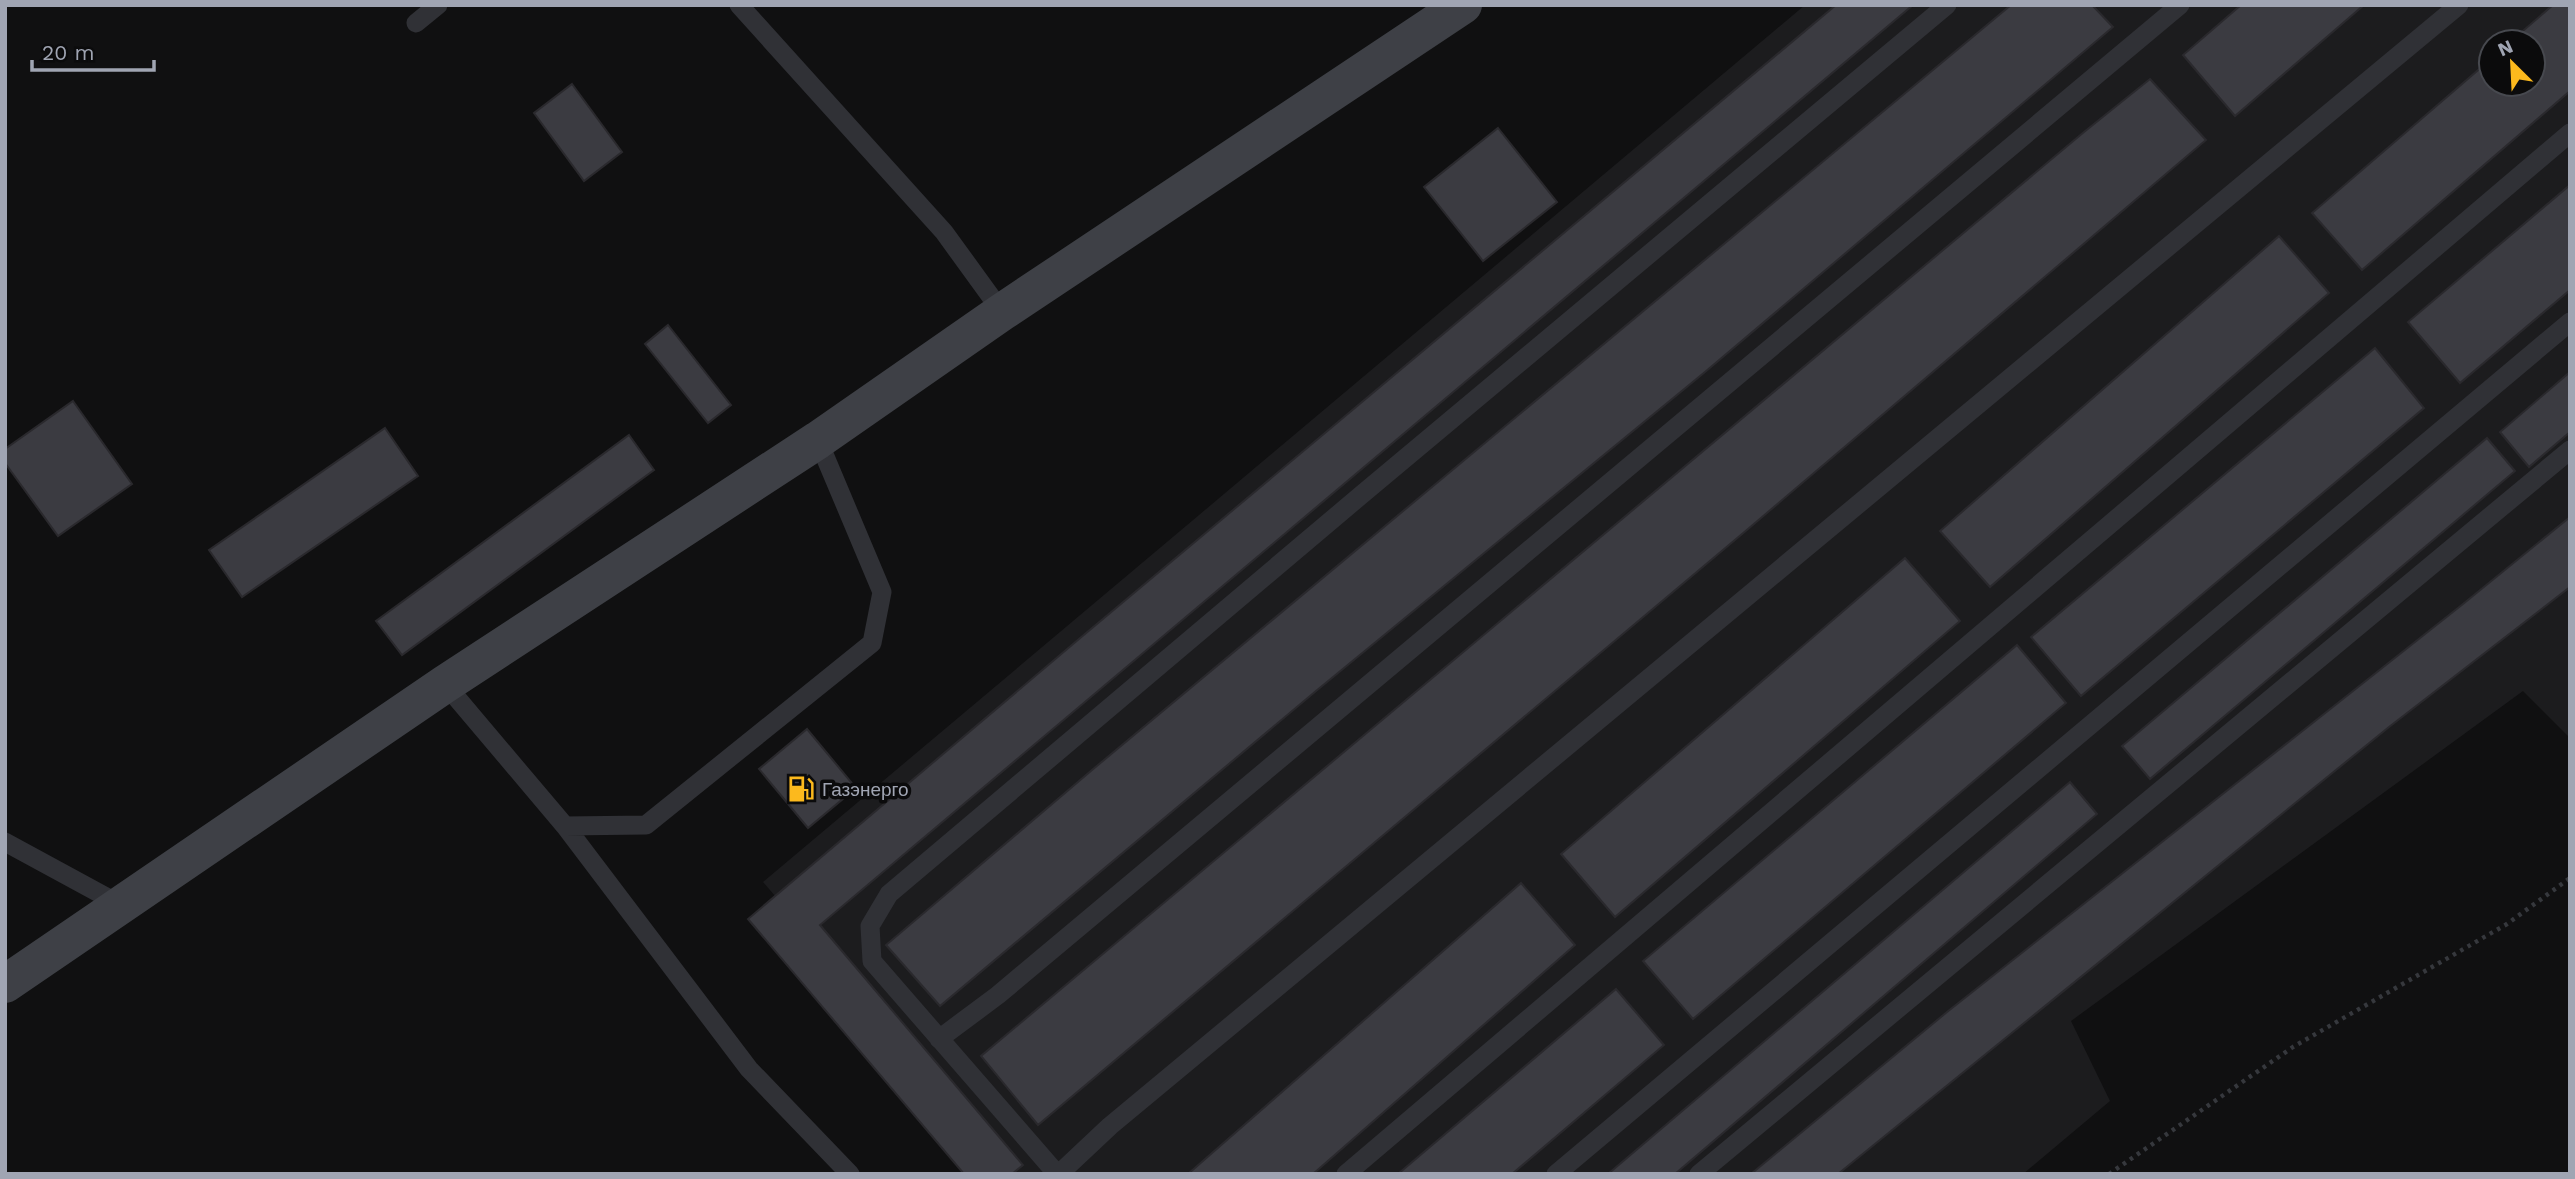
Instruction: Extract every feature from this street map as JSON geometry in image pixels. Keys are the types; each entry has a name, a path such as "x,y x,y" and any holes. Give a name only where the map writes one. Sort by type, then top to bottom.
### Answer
{"main road":[{"path":"5,984 445,684 818,440 1002,312 1463,5"}],"lane":[{"path":"416,23 438,5"},
{"path":"739,5 944,232 1002,312"},
{"path":"1947,5 889,894 870,926 872,961 1058,1174 1110,1126 2459,5"},
{"path":"939,1039 998,995 2180,5"},
{"path":"1346,1174 2570,133"},
{"path":"1556,1174 2570,322"},
{"path":"565,825 646,825 872,643 882,592 818,440"},
{"path":"1699,1174 2570,450"},
{"path":"445,684 565,825 749,1069 850,1174"},
{"path":"5,842 121,905"}],"path":[{"path":"2109,1174 2292,1047 2507,924 2570,878"}],"shaded area":[{"path":"1805,5 2570,5 2570,738 2523,691 2071,1021 2110,1101 2023,1174 1015,1174 763,882"}],"building":[{"path":"1836,5 1913,5 820,925 1023,1165 1012,1174 964,1174 748,919"},
{"path":"2011,5 2092,5 2113,27 1705,372 1316,691 940,1006 886,945 1092,770"},
{"path":"2241,5 2364,5 2235,116 2183,55"},
{"path":"2553,5 2570,5 2570,91 2362,270 2312,213 2477,71 2477,98 2547,98 2547,28 2526,28"},
{"path":"2150,79 2206,140 1748,529 1038,1125 981,1056"},
{"path":"572,84 622,152 584,181 534,113"},
{"path":"1498,128 1557,202 1483,261 1424,187"},
{"path":"2570,185 2570,290 2460,383 2408,322"},
{"path":"2279,236 2329,293 1990,587 1940,531"},
{"path":"668,325 731,405 708,423 645,344"},
{"path":"2375,348 2424,408 2081,696 2031,637"},
{"path":"2570,372 2570,432 2529,467 2500,432"},
{"path":"73,401 132,484 58,536 5,463 5,449"},
{"path":"385,428 418,476 242,597 209,550"},
{"path":"629,435 654,470 402,655 376,621"},
{"path":"2487,438 2515,471 2150,779 2122,746"},
{"path":"2570,517 2570,587 2389,727 1838,1174 1751,1174 1947,1012"},
{"path":"1905,558 1960,621 1615,917 1561,854"},
{"path":"2017,645 2066,703 1693,1019 1643,961"},
{"path":"807,729 856,788 808,828 759,769"},
{"path":"2070,782 2097,814 1675,1174 1608,1174"},
{"path":"1521,883 1575,945 1313,1174 1188,1174"},
{"path":"1616,989 1664,1045 1512,1174 1398,1174"}],"place":[{"name":"Газэнерго","path":"801,789"}]}
